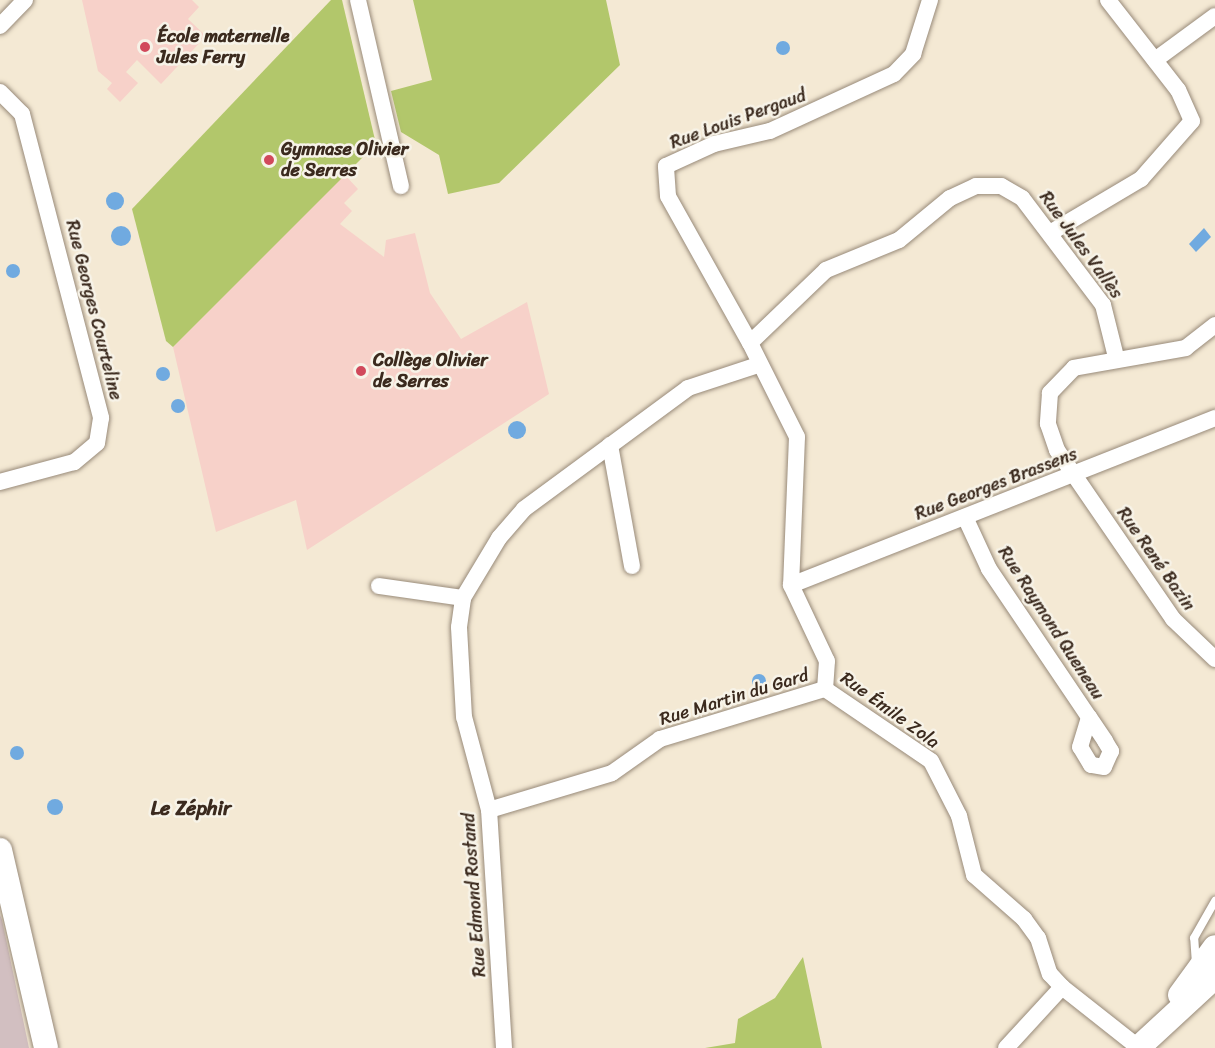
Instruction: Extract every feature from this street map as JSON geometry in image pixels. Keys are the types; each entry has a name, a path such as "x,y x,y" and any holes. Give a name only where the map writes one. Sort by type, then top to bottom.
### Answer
{"main road":[{"path":"0,850 46,1048"},
{"path":"1143,1042 1206,974 1215,947"}],"street":[{"path":"0,26 25,0"},
{"path":"358,0 401,186"},
{"name":"Rue Louis Pergaud","path":"750,343 668,196 666,166 714,144 770,131 894,74 913,54 930,0"},
{"path":"1050,233 1141,179 1192,121 1190,107 1108,0"},
{"path":"1155,60 1215,16"},
{"name":"Rue Georges Courteline","path":"0,92 22,114 101,418 97,443 74,462 0,482"},
{"name":"Rue Jules Vallès","path":"750,343 826,270 899,240 950,198 976,186 1002,186 1022,198 1050,233 1108,315 1116,357"},
{"name":"Rue René Bazin","path":"1215,325 1186,348 1116,357 1074,368 1050,393 1048,424 1074,474 1173,619 1215,659"},
{"path":"750,343 758,365 797,437 791,585"},
{"name":"Rue Edmond Rostand","path":"504,1048 489,810 464,717 459,627 463,598 499,538 524,509 688,388 758,365"},
{"name":"Rue Georges Brassens","path":"791,585 1215,418"},
{"path":"610,445 632,566"},
{"name":"Rue Raymond Queneau","path":"965,517 989,569 1089,717"},
{"name":"Rue Émile Zola","path":"791,585 827,661 825,689 931,761 959,816 974,875 1024,919 1038,938 1050,974 1062,987 1143,1042"},
{"path":"379,586 463,598"},
{"name":"Rue Martin du Gard","path":"489,810 612,773 660,739 825,689"},
{"path":"1006,1048 1062,987"}],"lane":[{"path":"1206,974 1194,938 1215,902"}],"shaded area":[{"name":"École maternelle Jules Ferry","path":"82,0 192,0 199,7 188,19 206,36 161,84 137,60 126,72 138,83 120,102 107,89 112,83 98,71"},
{"name":"Collège Olivier de Serres","path":"344,174 358,189 344,203 352,211 340,224 384,257 386,240 415,233 430,293 461,339 527,302 549,394 307,550 296,500 216,532 173,347"},
{"path":"0,915 2,920 29,1048 0,1048"}],"green space":[{"name":"Gymnase Olivier de Serres","path":"331,0 342,0 376,144 173,347 166,341 132,209"},
{"path":"413,0 606,0 620,65 499,183 448,194 439,155 401,132 391,91 432,80"},
{"path":"803,957 822,1048 705,1048 735,1043 738,1019 775,998"}],"water":[{"path":"783,41 788,43 790,48 788,53 783,55 778,53 776,48 778,43"},
{"path":"115,192 121,195 124,201 121,207 115,210 109,207 106,201 109,195"},
{"path":"121,226 128,229 131,236 128,243 121,246 114,243 111,236 114,229"},
{"path":"1204,228 1211,237 1196,252 1189,244"},
{"path":"10,264 16,264 20,271 16,278 10,278 6,274 6,268"},
{"path":"160,367 166,367 170,374 166,381 160,381 156,377 156,371"},
{"path":"175,399 181,399 185,406 181,413 175,413 171,409 171,403"},
{"path":"517,421 523,424 526,430 523,436 517,439 511,436 508,430 511,424"},
{"path":"759,674 764,676 766,681 764,686 759,688 754,686 752,681 754,676"},
{"path":"14,746 20,746 24,753 20,760 14,760 10,756 10,750"},
{"path":"52,799 58,799 63,807 61,813 52,815 47,810 47,804"}],"place":[{"name":"École maternelle Jules Ferry","path":"145,47"},
{"name":"Gymnase Olivier de Serres","path":"269,160"},
{"name":"Collège Olivier de Serres","path":"361,371"}],"district":[{"name":"Le Zéphir","path":"191,808"}]}
